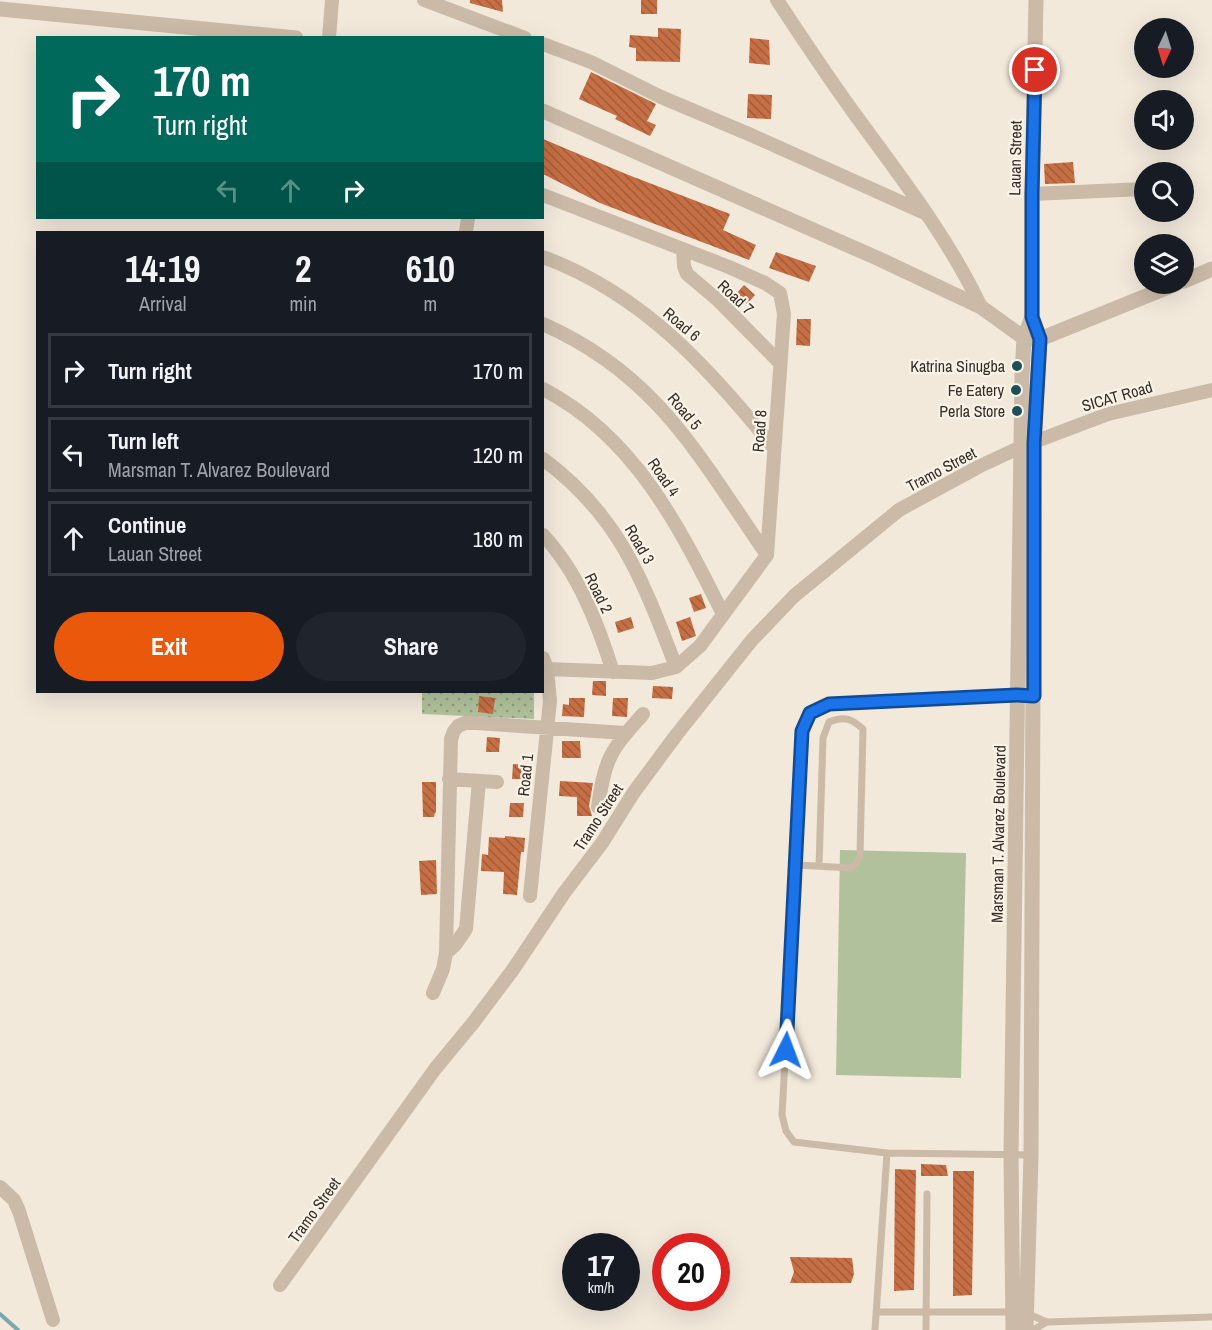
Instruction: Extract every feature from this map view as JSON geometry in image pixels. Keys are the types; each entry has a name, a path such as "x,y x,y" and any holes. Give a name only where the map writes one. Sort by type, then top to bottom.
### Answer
{"street":[{"path":"329,36 332,0"},
{"path":"424,0 520,36"},
{"path":"777,0 824,72 925,213 961,268 981,308"},
{"name":"Lauan Street","path":"1032,339 1036,0"},
{"path":"0,9 276,36"},
{"path":"544,44 591,62 661,97 925,213"},
{"path":"544,111 741,196 981,308 1032,339 1150,294"},
{"path":"1032,194 1134,189"},
{"name":"Road 8","path":"544,195 683,249 765,283 780,293 784,314 767,555"},
{"name":"Road 7","path":"683,249 687,274 719,301 780,363"},
{"name":"Road 6","path":"544,258 619,295 674,336 733,398 774,448"},
{"path":"1194,276 1212,269"},
{"name":"Road 5","path":"544,324 597,352 624,372 652,398 680,428 767,555"},
{"name":"Marsman T. Alvarez Boulevard","path":"1013,1330 1019,1313 1031,1155 1034,696 1027,445 1022,375 1032,339"},
{"name":"Road 4","path":"544,390 574,406 596,423 636,466 677,526 723,614"},
{"name":"SICAT Road","path":"1027,445 1108,414 1212,390"},
{"name":"Marsman T. Alvarez Boulevard","path":"1026,1330 1019,1313 1011,1155 1017,695 1027,445"},
{"name":"Tramo Street","path":"280,1286 435,1069 512,971 564,893 602,843 634,792 752,640 811,581 899,510 1027,445"},
{"name":"Road 3","path":"544,460 581,490 612,528 644,586 676,667"},
{"name":"Road 2","path":"544,536 570,572 603,640 613,672"},
{"path":"545,663 613,672 652,673 676,667 700,646 767,555"},
{"name":"Road 1","path":"530,896 550,701 545,663"},
{"path":"598,807 608,758 643,714"},
{"path":"433,993 443,969 446,953 449,779 451,739 454,731 465,723 476,723 625,734"},
{"path":"449,779 497,782"},
{"path":"446,953 466,929 479,781"},
{"path":"0,1187 14,1200 19,1211 53,1320"}],"lane":[{"path":"1031,1155 887,1153 794,1142 786,1131 782,1115 797,865 802,731 810,713 829,704 1034,696"},
{"path":"797,865 851,868 857,863 860,855 863,729 852,719 839,717 829,722 823,738 819,866"},
{"path":"875,1330 887,1153"},
{"path":"926,1330 927,1194"},
{"path":"876,1312 1019,1313 1047,1322 1212,1317"},
{"path":"1033,1330 1047,1322"}],"green space":[{"path":"422,693 534,693 534,719 422,714"},
{"path":"840,850 966,853 961,1078 836,1075"}],"building":[{"path":"470,0 502,0 503,12 470,3"},
{"path":"641,0 657,0 657,14 641,14"},
{"path":"658,28 681,29 680,62 636,61 636,48 629,47 630,35 658,37"},
{"path":"750,38 769,40 770,65 749,63"},
{"path":"591,72 656,104 647,121 656,125 650,136 615,119 617,116 579,99"},
{"path":"748,94 772,95 771,119 747,118"},
{"path":"544,139 730,214 723,230 756,245 749,260 600,203 544,175"},
{"path":"1073,162 1075,183 1045,184 1044,164"},
{"path":"776,252 816,266 809,282 769,268"},
{"path":"744,285 755,295 747,304 736,294"},
{"path":"797,319 811,319 810,346 796,345"},
{"path":"701,594 706,608 694,612 689,598"},
{"path":"631,617 634,628 618,633 615,622"},
{"path":"690,617 696,636 682,641 676,622"},
{"path":"593,681 606,681 606,696 592,695"},
{"path":"653,686 673,687 672,699 652,698"},
{"path":"479,696 495,698 493,714 478,712"},
{"path":"569,698 585,698 584,717 562,716 563,704 569,705"},
{"path":"613,698 628,698 627,717 612,716"},
{"path":"487,737 500,738 499,752 486,752"},
{"path":"562,741 580,741 581,758 562,758"},
{"path":"513,764 529,765 528,779 512,779"},
{"path":"560,781 593,783 589,806 592,816 577,816 577,797 559,796"},
{"path":"422,782 436,782 434,817 423,817"},
{"path":"510,803 524,803 523,817 509,817"},
{"path":"505,836 525,838 524,852 521,852 517,895 503,894 504,872 481,871 482,854 488,855 489,837 505,838"},
{"path":"436,860 437,894 421,895 419,861"},
{"path":"921,1164 946,1165 948,1176 921,1176"},
{"path":"895,1169 916,1170 914,1290 894,1291"},
{"path":"953,1171 974,1171 972,1295 953,1296"},
{"path":"790,1257 852,1258 854,1274 851,1283 790,1283 794,1272"}],"waterway":[{"path":"0,1314 18,1330"}],"place":[{"name":"Katrina Sinugba","path":"1017,366"},
{"name":"Fe Eatery","path":"1016,390"},
{"name":"Perla Store","path":"1017,411"}],"route":[{"path":"786,1050 802,731 810,713 829,704 1034,696 1034,443 1040,339 1032,317 1035,70"}]}
